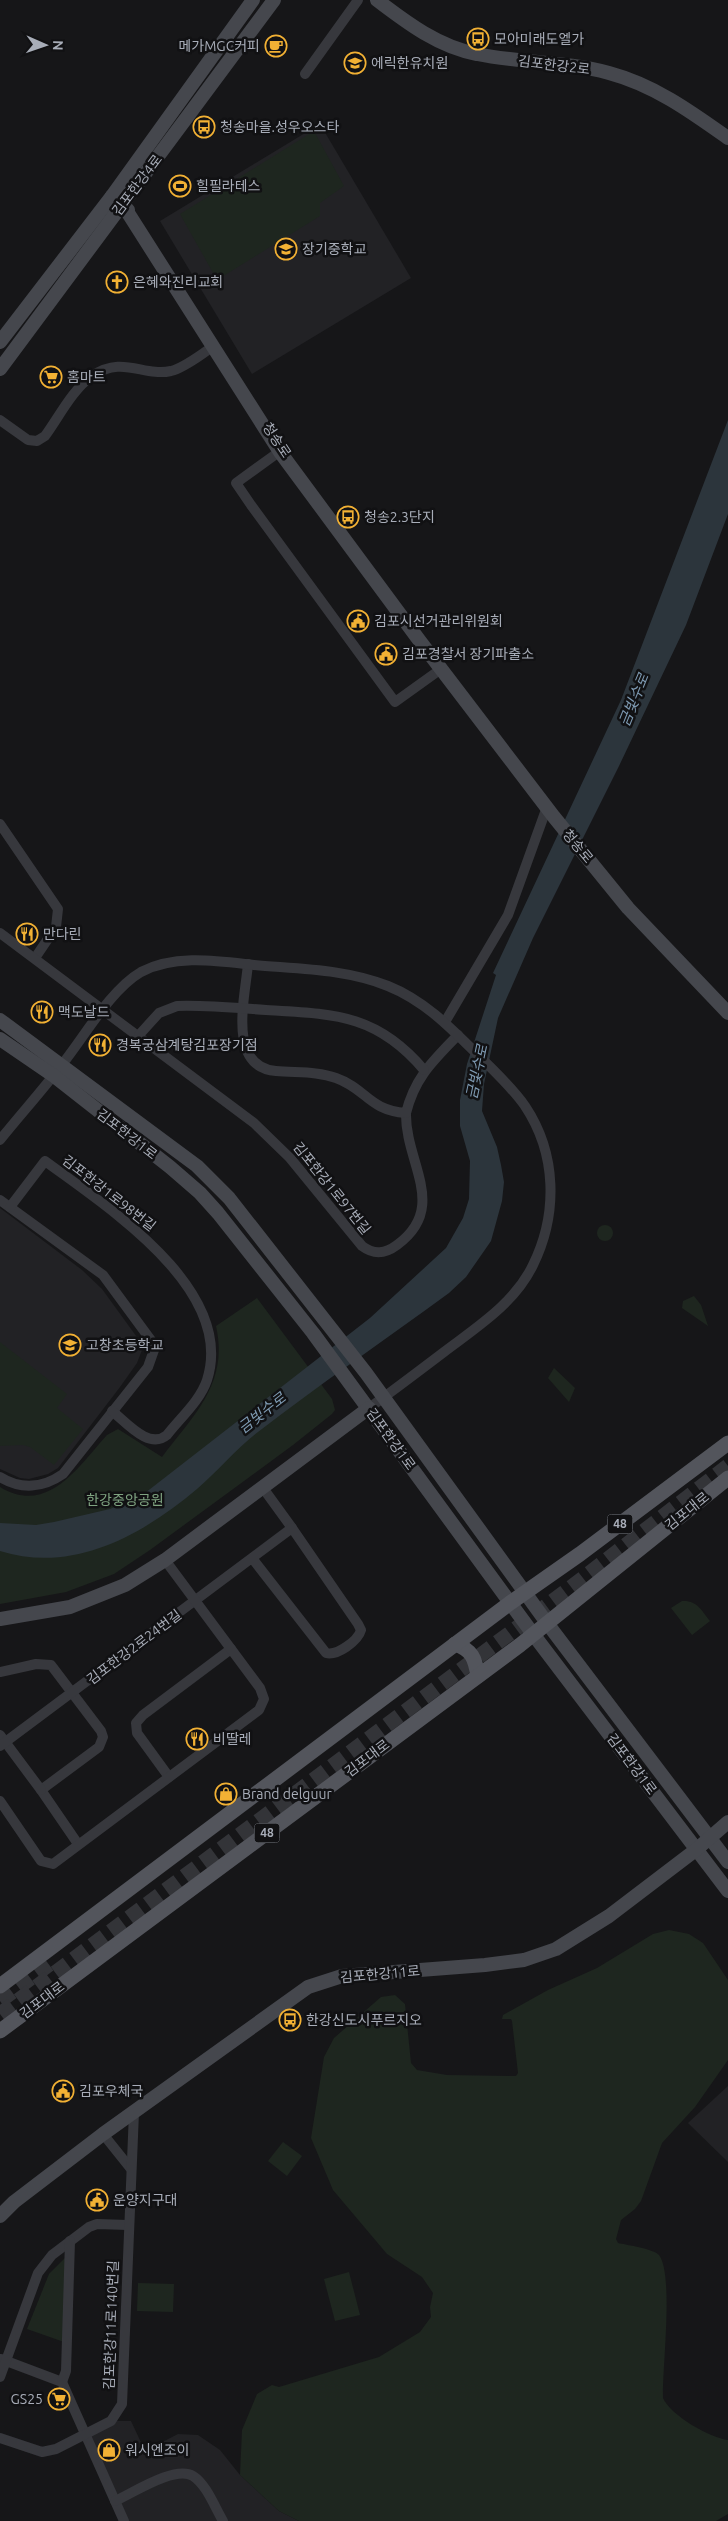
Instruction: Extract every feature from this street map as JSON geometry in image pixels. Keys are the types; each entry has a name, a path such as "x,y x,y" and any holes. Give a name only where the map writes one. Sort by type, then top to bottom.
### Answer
{"main road":[{"name":"48","path":"0,1986 455,1644 728,1443"},
{"name":"김포대로","path":"0,2031 478,1676 728,1478"},
{"path":"455,1644 470,1651 476,1661 478,1676"}],"street":[{"name":"김포한강4로","path":"0,342 112,196 253,0"},
{"name":"김포한강4로","path":"0,369 274,0"},
{"path":"305,74 358,0"},
{"name":"김포한강2로","path":"377,0 429,36 475,54 575,66 608,73 647,86 674,100 728,138"},
{"name":"청송로","path":"112,196 139,220 213,347 281,450 423,638 441,669 551,812 638,920 728,1013"},
{"path":"0,420 28,440 37,441 45,436 81,387 93,376 109,368 125,366 170,371 185,365 213,347"},
{"path":"281,450 236,482 395,702 441,669"},
{"path":"445,1022 511,909 551,812"},
{"path":"1,827 58,909 56,927 35,958"},
{"path":"0,933 105,1009"},
{"path":"0,1140 58,1071 128,982 155,966 182,961 248,964 327,972 368,979 404,994 445,1022 510,1087 525,1107 538,1130 549,1164 549,1218 540,1248 522,1284 501,1307 263,1488 165,1560 125,1585 87,1601 52,1611 0,1619"},
{"path":"248,964 244,1008 244,1046 246,1054 257,1066 275,1071 334,1077 352,1086 382,1109 406,1113"},
{"path":"139,1035 150,1021 168,1008 188,1005 322,1014 360,1022 402,1046 424,1070"},
{"name":"김포한강1로97번길","path":"105,1009 275,1141 362,1246 370,1252 379,1253 390,1250 415,1228 423,1206 421,1182 407,1133 406,1113 416,1083 424,1070 459,1036"},
{"name":"김포한강1로","path":"0,1020 200,1193 258,1261 369,1408 533,1634 728,1891"},
{"name":"김포한강1로","path":"0,1039 58,1071 197,1166 212,1179 235,1205 366,1373 547,1623 728,1862"},
{"name":"김포한강1로98번길","path":"10,1207 45,1161 133,1227 157,1249 204,1313 211,1341 212,1355 207,1381 201,1394 167,1435 162,1440 151,1440 112,1411"},
{"path":"0,1200 103,1275 150,1335 154,1350 148,1367 69,1466 54,1480 36,1486 25,1486 9,1482 0,1477"},
{"path":"252,1558 322,1649 330,1654 345,1647 358,1636 360,1627 263,1488"},
{"name":"김포한강2로24번길","path":"78,1844 41,1790 2,1741 73,1692 292,1528"},
{"name":"김포한강2로24번길","path":"0,1800 36,1854 45,1863 57,1861 260,1710 263,1705 263,1694 165,1560"},
{"path":"170,1777 137,1733 136,1723 143,1715 231,1649"},
{"name":"김포한강2로24번길","path":"0,1672 36,1664 51,1665 101,1731 102,1742 94,1752 41,1790"},
{"name":"김포한강11로","path":"0,2216 14,2202 103,2134 308,1987 342,1976 485,1965 524,1960 556,1949 609,1916 697,1850 728,1822"},
{"name":"김포한강11로","path":"710,1839 728,1827"},
{"name":"김포한강11로140번길","path":"0,2438 42,2452 56,2449 111,2421 122,2404 134,2112"},
{"path":"103,2134 131,2169"},
{"path":"0,2377 3,2360 38,2273 52,2255 89,2226 97,2224 128,2226"},
{"path":"70,2241 66,2371 62,2382 124,2521"},
{"path":"3,2360 62,2382"},
{"path":"115,2501 169,2475 182,2472 193,2476 200,2483 223,2521"}],"shaded area":[{"name":"장기중학교","path":"320,124 411,278 252,374 160,221"},
{"name":"고창초등학교","path":"0,1208 82,1270 102,1289 139,1340 142,1350 137,1363 120,1387 58,1468 48,1474 29,1479 20,1478 0,1469"},
{"path":"728,2086 728,2162 688,2123"},
{"path":"111,2421 131,2421 145,2451 178,2434 198,2435 220,2450 240,2475 279,2511 299,2521 124,2521 84,2435"}],"green space":[{"path":"314,131 344,186 320,203 320,216 217,280 180,214"},
{"path":"605,1225 611,1227 613,1233 611,1239 605,1241 599,1239 597,1233 599,1227"},
{"path":"694,1296 701,1305 708,1326 682,1308 683,1301"},
{"name":"한강중앙공원","path":"257,1298 332,1399 335,1410 332,1414 150,1550 114,1574 66,1592 0,1604 0,1487 17,1494 33,1496 47,1492 61,1484 85,1461 107,1435 118,1429 162,1457 197,1412 213,1381 218,1365 219,1346 216,1326"},
{"path":"0,1342 67,1394 57,1408 83,1429 54,1465 30,1447 23,1445 0,1446"},
{"path":"554,1368 575,1388 569,1402 548,1378"},
{"path":"682,1601 695,1604 710,1621 692,1635 671,1608"},
{"path":"669,1930 689,1934 703,1943 728,1980 728,2060 695,2107 662,2143 641,2201 635,2209 621,2220 616,2239 618,2243 646,2249 659,2255 666,2282 667,2301 663,2398 667,2405 691,2425 711,2435 728,2440 728,2514 716,2521 299,2521 279,2511 240,2475 242,2430 257,2394 272,2385 279,2387 379,2357 420,2332 431,2317 430,2307 433,2293 422,2277 387,2254 333,2190 311,2138 324,2057 334,2038 381,1997 395,1995 405,2004 411,2063 417,2070 447,2075 516,2076 518,2073 512,2021 511,2019 502,2019 503,2015 548,1990 597,1968 653,1934"},
{"path":"283,2142 302,2156 287,2176 268,2161"},
{"path":"66,2257 64,2342 27,2329 49,2274"},
{"path":"349,2272 360,2315 335,2321 324,2279"},
{"path":"138,2283 174,2284 173,2312 137,2311"}],"water":[{"name":"금빛수로","path":"728,420 728,514 686,625 619,766 533,938 498,1018 484,1084 482,1111 497,1147 504,1182 502,1201 491,1241 466,1277 449,1293 258,1432 197,1489 153,1521 130,1535 106,1546 80,1554 54,1557 27,1557 0,1551 0,1523 36,1525 54,1522 110,1509 145,1493 370,1318 446,1248 463,1218 469,1199 470,1161 460,1126 460,1100 467,1064 496,975 493,973 621,700"}],"tunnel":[{"path":"0,2014 569,1589 728,1466"},
{"path":"0,2001 55,1960"}],"place":[{"name":"모아미래도엘가","path":"478,39"},
{"name":"메가MGC커피","path":"276,46"},
{"name":"에릭한유치원","path":"355,63"},
{"name":"청송마을.성우오스타","path":"204,127"},
{"name":"힐필라테스","path":"180,186"},
{"name":"장기중학교","path":"286,249"},
{"name":"은혜와진리교회","path":"117,282"},
{"name":"홈마트","path":"51,377"},
{"name":"청송2.3단지","path":"348,517"},
{"name":"김포시선거관리위원회","path":"358,621"},
{"name":"김포경찰서 장기파출소","path":"386,654"},
{"name":"만다린","path":"27,934"},
{"name":"맥도날드","path":"42,1012"},
{"name":"경복궁삼계탕김포장기점","path":"100,1045"},
{"name":"고창초등학교","path":"70,1345"},
{"name":"비딸레","path":"197,1739"},
{"name":"Brand delguur","path":"226,1794"},
{"name":"한강신도시푸르지오","path":"290,2020"},
{"name":"김포우체국","path":"63,2091"},
{"name":"운양지구대","path":"97,2200"},
{"name":"GS25","path":"59,2399"},
{"name":"워시엔조이","path":"109,2450"}]}
